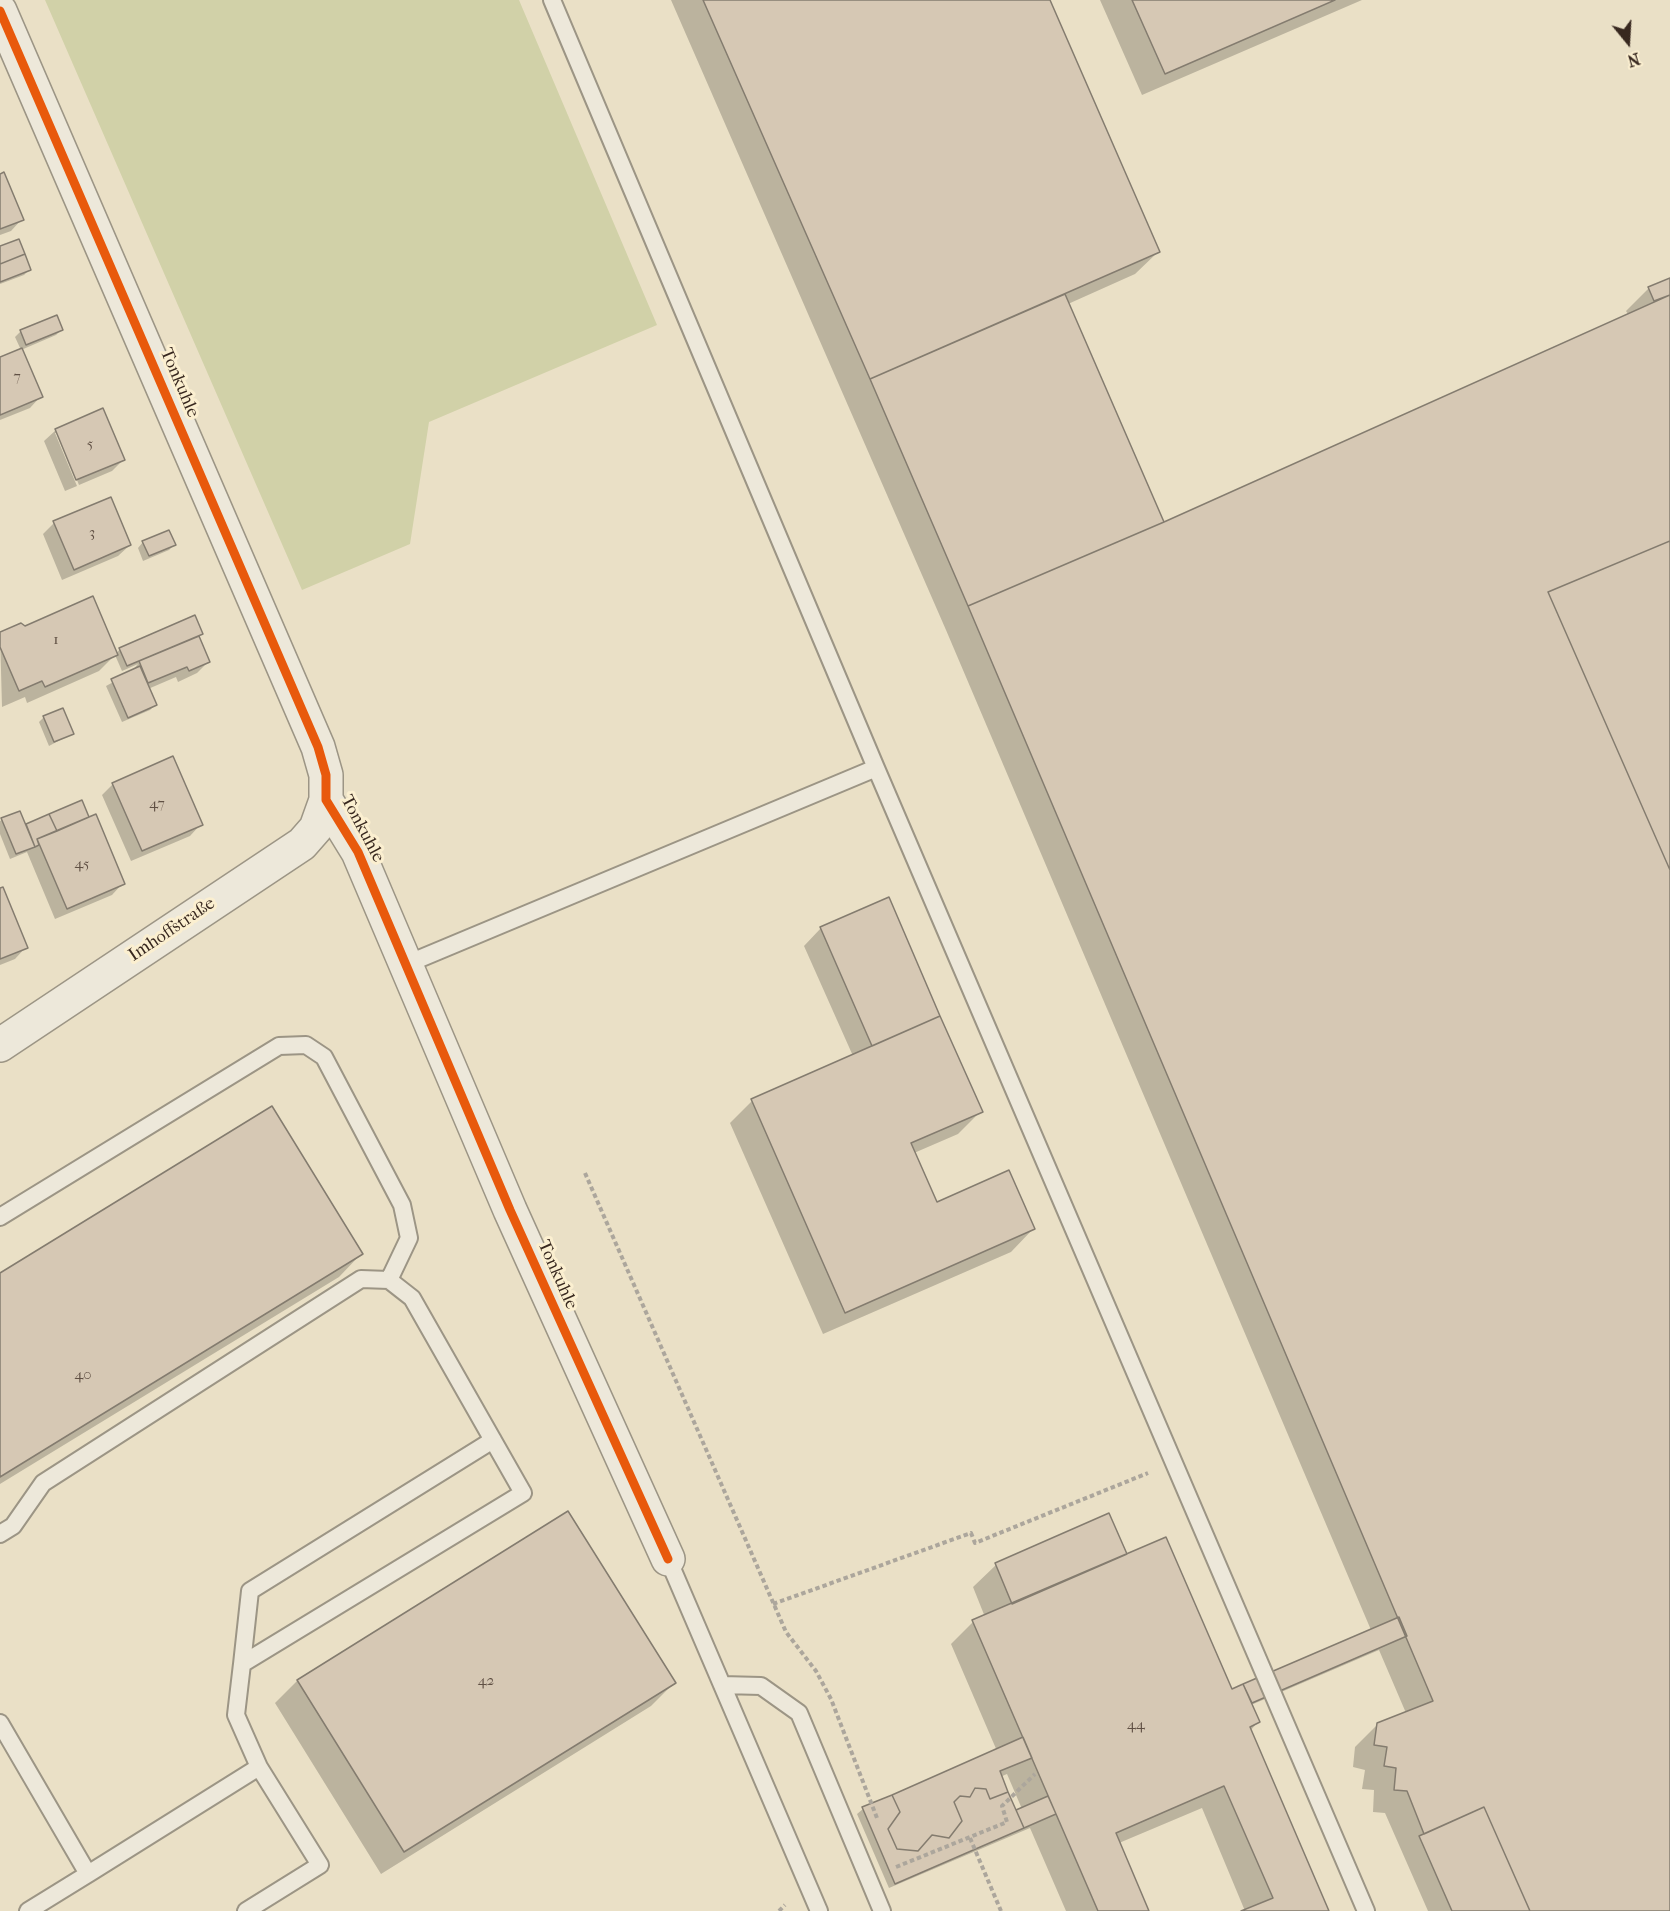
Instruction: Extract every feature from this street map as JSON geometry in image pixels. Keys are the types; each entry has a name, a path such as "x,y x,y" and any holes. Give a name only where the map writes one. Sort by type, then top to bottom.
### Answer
{"street":[{"name":"Tonkuhle","path":"0,11 318,747 326,775 326,800 358,852 510,1210 668,1559"},
{"name":"Imhoffstraße","path":"0,1045 302,844 316,828 326,800"}],"lane":[{"path":"552,0 876,768 1366,1911"},
{"path":"407,964 876,768"},
{"path":"0,1217 279,1046 306,1045 324,1057 402,1204 409,1238 389,1280"},
{"path":"0,1534 13,1526 43,1482 361,1279 389,1280 412,1298 524,1493 242,1664"},
{"path":"246,1911 320,1865 259,1767 236,1715 250,1591 493,1440"},
{"path":"668,1559 819,1911"},
{"path":"722,1685 761,1686 799,1713 882,1911"},
{"path":"0,1724 88,1874"},
{"path":"28,1911 259,1767"}],"path":[{"path":"585,1173 786,1632 816,1671 831,1699 897,1869 1007,1822 1002,1806 1035,1774"},
{"path":"773,1604 971,1533 975,1543 1174,1463"},
{"path":"970,1838 1001,1911"},
{"path":"858,1853 885,1841"},
{"path":"779,1911 806,1883"}],"green space":[{"path":"45,0 519,0 657,325 429,422 410,544 302,590"}],"building":[{"path":"703,0 1050,0 1160,252 870,379"},
{"path":"1132,0 1335,0 1165,74"},
{"path":"4,172 24,220 0,229 0,174"},
{"path":"19,239 25,254 0,264 0,246"},
{"path":"25,254 31,270 0,282 0,264"},
{"path":"1670,278 1670,295 1654,301 1648,287"},
{"path":"1065,294 1164,522 968,606 870,379"},
{"path":"1670,295 1670,541 1548,592 1670,870 1670,1911 1530,1911 1484,1807 1424,1834 1407,1791 1394,1790 1396,1768 1384,1766 1387,1747 1374,1745 1377,1723 1433,1701 968,606 1164,522"},
{"path":"57,315 63,330 26,345 20,330"},
{"path":"22,348 43,397 0,415 0,357"},
{"path":"103,408 125,460 76,480 55,429"},
{"path":"111,497 131,545 74,570 53,521"},
{"path":"169,530 176,545 149,556 142,541"},
{"path":"1670,541 1670,870 1548,592"},
{"path":"93,596 118,655 45,687 42,681 19,691 0,647 0,632 21,623 25,626"},
{"path":"195,615 203,634 127,666 119,648"},
{"path":"199,636 210,662 189,671 187,667 148,683 139,661"},
{"path":"140,666 157,705 128,718 111,679"},
{"path":"63,708 74,734 54,742 43,716"},
{"path":"173,756 203,825 142,851 112,783"},
{"path":"82,800 89,817 57,831 49,814"},
{"path":"20,811 35,847 16,854 1,818"},
{"path":"49,814 57,831 37,839 39,845 35,847 26,824"},
{"path":"96,814 125,884 67,909 37,839"},
{"path":"3,887 28,948 0,959 0,888"},
{"path":"889,897 940,1016 872,1046 820,927"},
{"path":"940,1016 983,1112 911,1143 937,1202 1009,1170 1035,1229 845,1313 751,1099"},
{"path":"272,1106 363,1254 0,1477 0,1273"},
{"path":"568,1511 676,1683 404,1852 297,1680"},
{"path":"1109,1513 1127,1554 1012,1604 995,1563"},
{"path":"1166,1537 1232,1689 1243,1684 1260,1722 1250,1727 1329,1911 1241,1911 1273,1898 1224,1786 1116,1833 1149,1911 1098,1911 972,1620"},
{"path":"1399,1617 1407,1636 1252,1703 1243,1684"},
{"path":"1023,1737 1032,1758 1000,1771 1008,1792 990,1799 986,1789 975,1788 970,1797 960,1796 954,1802 962,1821 949,1838 932,1835 918,1851 897,1849 888,1829 900,1812 892,1795"},
{"path":"975,1788 986,1789 990,1799 1008,1792 1024,1828 895,1884 862,1807 892,1795 900,1812 888,1829 897,1849 918,1851 932,1835 949,1838 962,1821 954,1802 960,1796 970,1797"},
{"path":"1048,1796 1056,1814 1024,1828 1016,1810"},
{"path":"1484,1807 1530,1911 1452,1911 1419,1836"}],"cycle path":[{"path":"0,11 318,747 326,775 326,800 358,852 510,1210 668,1559"}]}
